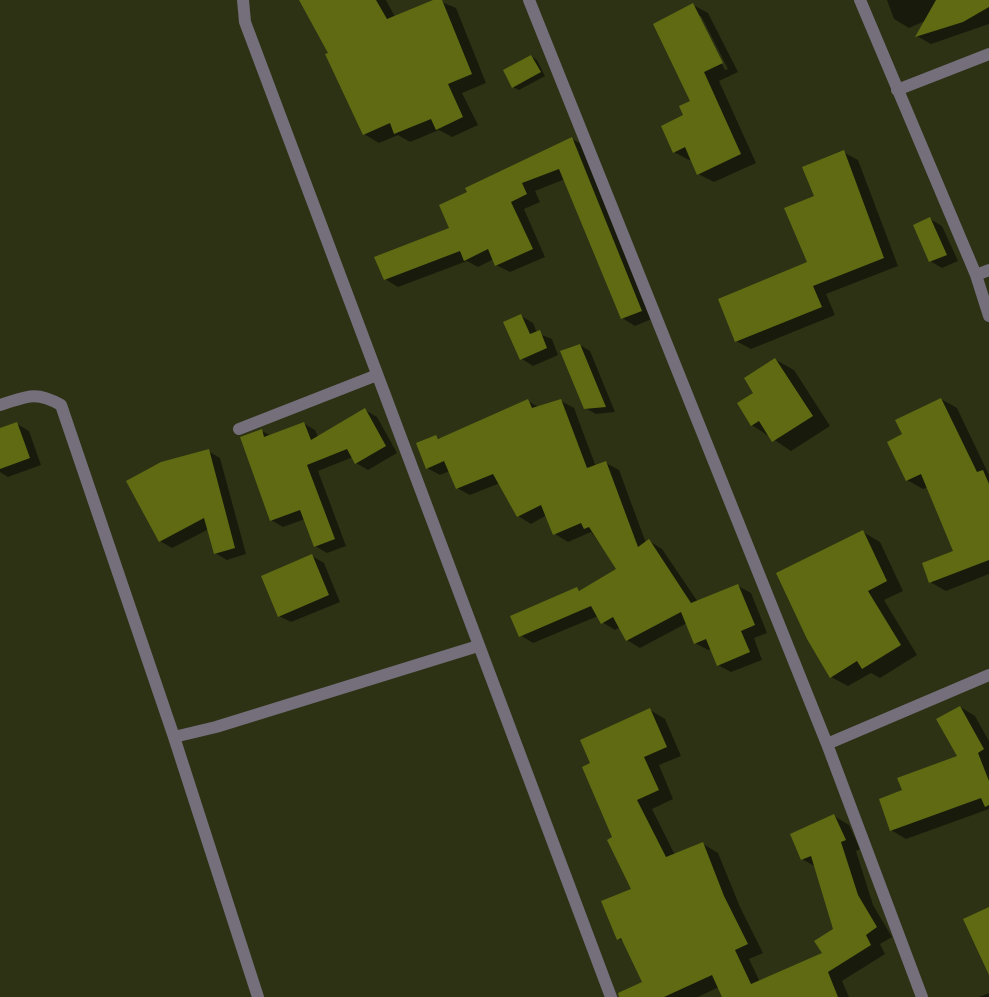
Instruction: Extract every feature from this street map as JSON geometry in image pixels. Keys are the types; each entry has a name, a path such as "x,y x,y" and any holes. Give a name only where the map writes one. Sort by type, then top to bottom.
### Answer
{"street":[{"path":"243,0 245,22 611,997"},
{"path":"529,0 827,744 922,997"},
{"path":"860,0 976,275 989,316"},
{"path":"897,90 989,54"},
{"path":"976,275 989,270"},
{"path":"239,429 377,375"},
{"path":"0,405 34,394 47,397 61,405 174,737 258,997"},
{"path":"174,737 216,727 478,646"},
{"path":"827,744 989,675"}],"building":[{"path":"299,0 376,0 387,19 433,0 442,0 472,74 448,84 463,117 436,130 431,119 394,134 390,123 363,135 325,54 328,53"},
{"path":"936,0 989,0 989,7 963,22 915,37"},
{"path":"693,3 723,63 704,72 741,154 697,175 685,147 673,153 661,126 683,115 679,106 690,101 653,24"},
{"path":"531,55 541,72 512,88 503,70"},
{"path":"572,137 642,311 621,319 559,169 522,183 527,194 511,202 533,249 495,266 488,249 464,261 460,251 384,280 374,257 449,228 439,205 467,192 465,188"},
{"path":"844,150 884,258 813,286 822,307 735,342 718,299 807,262 784,208 814,196 802,167"},
{"path":"930,217 947,255 929,262 913,225"},
{"path":"521,314 530,334 540,330 547,348 520,360 503,322"},
{"path":"580,344 606,407 584,409 560,351"},
{"path":"775,358 813,416 772,442 759,421 751,426 737,403 753,393 744,378"},
{"path":"941,398 977,472 983,470 989,484 989,560 929,583 922,563 953,551 921,474 906,481 887,442 902,434 895,420"},
{"path":"528,399 532,408 561,399 587,468 606,461 638,547 649,539 691,603 738,584 755,625 741,631 750,652 717,666 706,639 694,644 681,612 626,641 613,617 601,624 591,606 519,637 510,616 577,587 579,591 616,569 589,527 584,529 581,523 553,535 541,505 517,517 493,474 456,489 444,461 426,469 416,443 436,435 438,439"},
{"path":"365,408 386,446 355,464 347,449 307,465 335,539 314,547 300,510 270,521 240,437 262,429 264,437 304,422 311,440"},
{"path":"17,422 30,458 0,469 0,428"},
{"path":"209,449 235,548 214,554 204,518 159,542 126,481 161,462"},
{"path":"863,530 887,581 868,591 901,645 862,669 857,661 830,678 807,639 776,573"},
{"path":"312,554 329,595 278,617 261,576"},
{"path":"960,706 984,749 978,753 989,781 989,805 985,807 981,798 890,831 879,799 902,790 897,778 957,756 936,719"},
{"path":"650,708 667,747 644,757 659,790 637,800 666,857 703,842 724,896 748,944 735,950 751,984 822,953 814,941 833,929 811,856 801,860 790,834 834,814 846,840 841,842 858,895 877,927 866,935 871,945 828,972 838,997 722,997 712,975 664,997 619,997 618,993 642,982 621,938 617,940 601,901 631,889 607,840 612,837 582,767 590,763 580,740"},
{"path":"989,907 989,975 963,919"}]}
